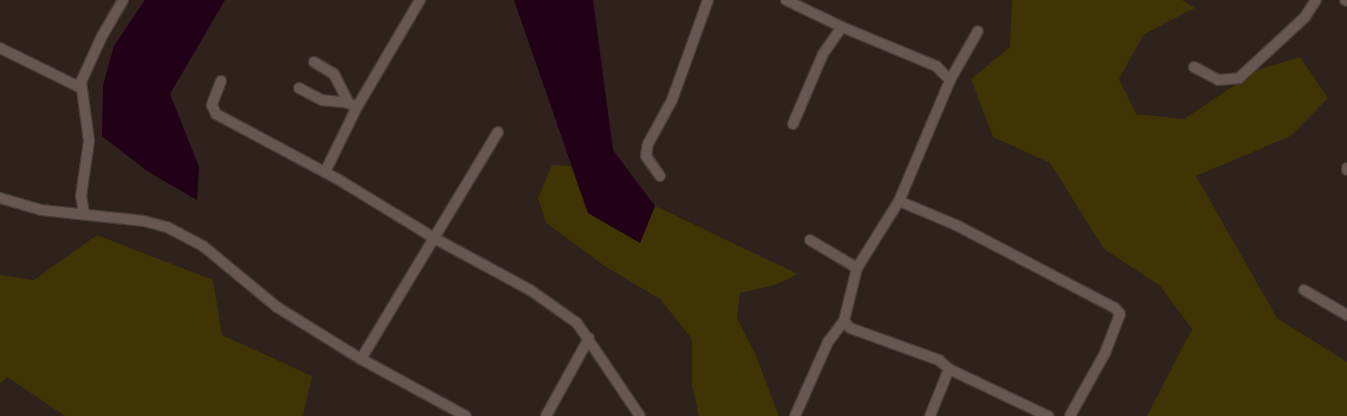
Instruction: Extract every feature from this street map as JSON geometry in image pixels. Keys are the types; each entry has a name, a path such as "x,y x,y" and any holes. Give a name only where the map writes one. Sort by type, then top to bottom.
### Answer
{"street":[{"path":"84,214 81,196 89,141 81,88 102,36 123,0"},
{"path":"325,172 353,105 420,0"},
{"path":"660,176 646,156 648,144 672,100 708,0"},
{"path":"786,0 842,28 936,66 950,80"},
{"path":"1194,67 1218,80 1239,78 1305,18 1316,0"},
{"path":"793,124 823,54 842,28"},
{"path":"795,416 828,342 844,321 858,268 898,201 950,80 978,31"},
{"path":"0,48 81,88"},
{"path":"314,62 334,74 353,105"},
{"path":"221,81 212,104 216,114 325,172 434,238 530,290 577,323 589,338 640,416"},
{"path":"299,88 322,100 353,105"},
{"path":"361,359 498,132"},
{"path":"0,198 41,210 144,221 166,227 203,246 277,307 361,359 466,416"},
{"path":"898,201 956,225 1115,308 1120,314 1104,353 1070,416"},
{"path":"810,240 858,268"},
{"path":"1304,290 1347,315"},
{"path":"844,321 850,328 939,360 949,369 1048,416"},
{"path":"546,416 589,338"},
{"path":"930,416 949,369"}],"shaded area":[{"path":"145,0 225,0 170,94 199,167 197,200 147,171 102,136 103,85 114,46"},
{"path":"514,0 593,0 613,150 655,206 640,243 588,213"},
{"path":"1012,0 1182,0 1195,8 1144,34 1119,79 1136,114 1184,119 1257,70 1300,57 1328,98 1291,136 1196,176 1277,318 1347,362 1347,416 1147,416 1192,329 1160,286 1104,249 1050,163 993,137 971,79 1010,47"},
{"path":"552,165 571,166 588,213 640,242 655,206 798,274 775,285 740,293 737,318 756,356 779,416 699,416 692,385 692,339 660,299 606,267 546,223 538,198"},
{"path":"97,235 213,280 222,335 312,376 303,416 65,416 7,377 0,384 0,275 34,280"}]}
